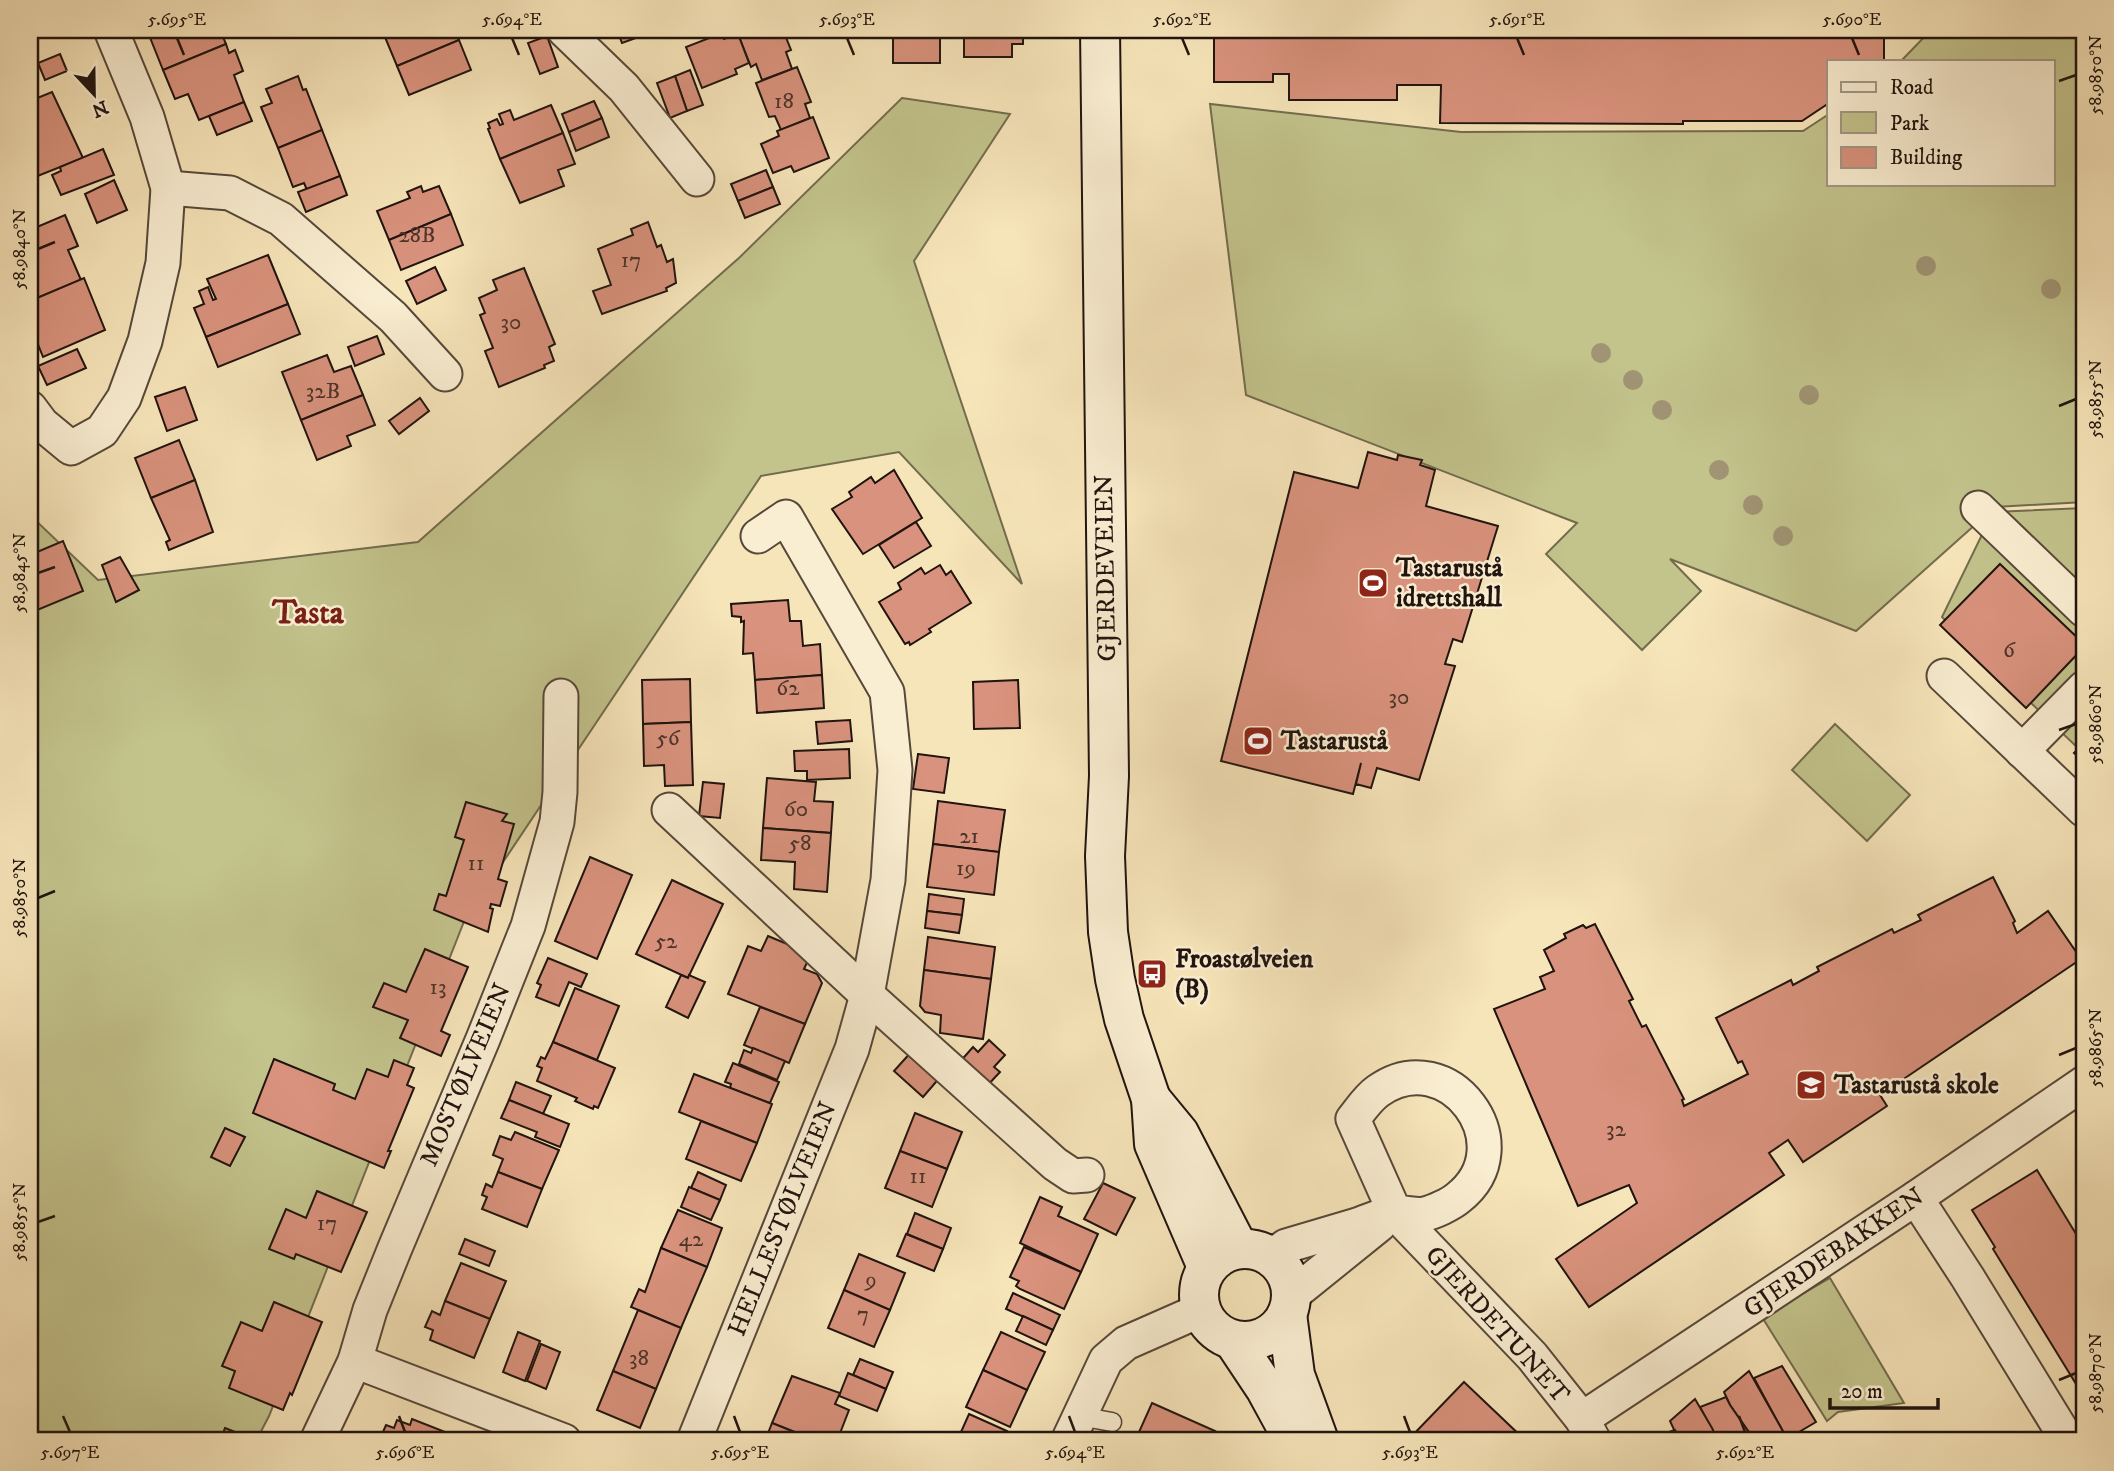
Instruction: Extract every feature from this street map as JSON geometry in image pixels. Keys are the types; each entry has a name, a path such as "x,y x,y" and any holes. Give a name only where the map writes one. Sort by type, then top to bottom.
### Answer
{"main road":[{"name":"GJERDEVEIEN","path":"1100,30 1109,776 1105,856 1107,907 1115,979 1151,1099 1179,1133 1239,1257"},
{"path":"1289,1305 1270,1334 1258,1339 1233,1340 1219,1334 1208,1324 1198,1295 1200,1281 1239,1257 1282,1268 1289,1281 1295,1375 1319,1441"},
{"path":"1233,1340 1265,1388 1294,1441"}],"street":[{"path":"30,408 42,424 71,448 102,431 124,398 145,341 163,263 169,188 147,117 111,30"},
{"path":"564,30 624,88 697,179"},
{"path":"169,188 230,193 282,219 393,317 445,374"},
{"path":"1978,508 2084,610"},
{"name":"HELLESTØLVEIEN","path":"694,1441 852,1049 867,995 888,880 895,770 887,692 786,517 758,536"},
{"path":"1944,676 2084,810"},
{"path":"2022,751 2084,688"},
{"name":"MOSTØLVEIEN","path":"317,1441 355,1361 370,1310 527,926 557,822 561,792 561,696"},
{"path":"669,810 867,995 1055,1164 1073,1177 1087,1175"},
{"name":"GJERDEBAKKEN","path":"1588,1430 2084,1083"},
{"path":"1916,1198 2068,1441"},
{"path":"1239,1257 1286,1246 1395,1213"},
{"path":"1289,1305 1395,1213"},
{"name":"GJERDETUNET","path":"1395,1213 1532,1356 1588,1430"},
{"path":"1073,1429 1106,1360 1126,1343 1201,1310"},
{"path":"355,1361 564,1441"}],"lane":[{"path":"1073,1429 1112,1422"}],"green space":[{"path":"1931,30 2084,30 2084,502 1995,507 1856,631 1670,559 1701,591 1642,650 1546,554 1577,523 1246,395 1210,104 1461,132 1803,131 1827,115 1827,186 2054,186 2054,60 1902,60"},
{"path":"902,98 1010,114 914,261 1022,584 899,452 761,476 465,919 269,1416 256,1441 30,1441 30,515 98,580 418,542 740,257"},
{"path":"2084,508 2084,754 1942,617 1993,512"},
{"path":"1835,724 1910,795 1867,841 1792,770"},
{"path":"1830,1278 1904,1403 1838,1412 1827,1421 1762,1317"}],"building":[{"path":"147,30 220,30 226,44 163,70"},
{"path":"382,30 463,30 456,32 459,40 397,66"},
{"path":"617,30 649,30 650,33 622,43"},
{"path":"783,30 791,50 786,52 792,69 762,80 756,64 751,67 737,31"},
{"path":"893,30 940,30 940,63 893,63"},
{"path":"964,30 1023,30 1023,44 1012,44 1012,57 964,57"},
{"path":"1214,30 1884,30 1884,60 1827,60 1827,104 1802,121 1683,121 1683,124 1440,123 1441,85 1397,85 1397,100 1289,100 1289,74 1273,74 1273,82 1214,82"},
{"path":"722,33 724,39 738,34 749,63 735,69 737,74 702,88 686,47"},
{"path":"547,36 558,67 540,74 528,43"},
{"path":"459,40 471,70 409,95 397,66"},
{"path":"226,44 229,53 235,50 243,71 234,75 244,102 199,120 188,94 175,99 163,70"},
{"path":"60,54 67,71 45,80 38,63"},
{"path":"797,67 811,102 805,104 810,118 781,130 775,116 769,117 756,83"},
{"path":"690,70 703,105 687,111 675,76"},
{"path":"298,76 322,130 278,148 261,107 272,103 266,89"},
{"path":"675,76 687,111 670,118 657,83"},
{"path":"52,92 83,158 30,179 30,101"},
{"path":"594,101 602,118 569,132 562,114"},
{"path":"244,102 252,121 217,135 209,116"},
{"path":"551,105 563,133 500,159 488,123 497,119 500,125 503,124 499,114 510,110 514,120"},
{"path":"813,117 829,158 794,172 791,166 773,173 761,144 779,136 777,131"},
{"path":"602,118 609,137 576,151 569,132"},
{"path":"322,130 340,176 307,190 304,183 293,187 278,148"},
{"path":"563,133 575,164 558,170 564,186 520,203 500,159"},
{"path":"103,149 114,175 61,195 52,175 61,171 60,167"},
{"path":"766,170 773,187 738,201 731,184"},
{"path":"340,176 347,195 306,212 298,192"},
{"path":"114,180 127,210 97,223 85,194"},
{"path":"421,186 423,192 439,186 451,214 389,240 377,211 410,198 407,192"},
{"path":"773,187 780,204 745,218 738,201"},
{"path":"451,214 463,245 401,270 389,240"},
{"path":"65,215 78,246 68,250 81,280 30,301 30,230"},
{"path":"648,222 657,247 661,245 667,262 673,259 676,283 666,288 667,291 602,314 593,291 611,285 598,249 633,235 631,229"},
{"path":"268,255 288,304 206,337 194,308 204,304 199,291 208,287 213,300 216,299 207,279"},
{"path":"435,267 446,290 417,304 406,281"},
{"path":"524,268 555,344 549,347 554,361 544,365 545,368 499,387 485,351 493,348 480,315 485,313 479,298 497,290 493,280"},
{"path":"84,278 105,330 43,357 30,324 30,301"},
{"path":"288,304 300,334 218,367 206,337"},
{"path":"377,336 384,354 355,366 348,347"},
{"path":"77,349 86,368 47,385 38,366"},
{"path":"327,355 334,372 351,366 363,395 301,420 282,372"},
{"path":"185,387 197,420 167,431 155,397"},
{"path":"363,395 375,425 347,436 351,446 317,460 301,420"},
{"path":"420,398 429,411 399,434 389,421"},
{"path":"179,440 195,480 151,498 135,458"},
{"name":"Tastarustå idrettshall","path":"1368,452 1397,460 1398,455 1422,460 1420,465 1435,470 1426,506 1498,526 1462,642 1453,639 1445,664 1455,666 1419,780 1377,768 1371,788 1356,784 1361,763 1353,794 1221,761 1294,472 1358,488"},
{"path":"894,470 922,518 863,554 832,509 852,497 849,492 871,477 875,483"},
{"path":"195,480 213,532 169,550 166,542 170,540 151,498"},
{"path":"916,522 931,546 894,568 879,545"},
{"path":"63,541 83,591 30,613 30,555"},
{"path":"120,557 139,590 116,602 102,565"},
{"path":"2000,564 2084,644 2026,708 1940,625"},
{"path":"940,565 946,575 951,571 971,603 929,629 931,632 910,645 909,642 905,644 879,602 901,589 898,583 921,568 925,574"},
{"path":"788,600 790,621 801,621 803,646 820,644 822,675 755,680 753,653 743,654 744,621 741,622 741,617 732,616 731,604"},
{"path":"822,675 824,708 757,713 755,680"},
{"path":"690,679 691,722 643,724 642,680"},
{"path":"1018,680 1020,728 974,729 973,682"},
{"path":"850,720 852,741 818,744 816,722"},
{"path":"691,722 693,785 665,786 664,765 644,766 643,724"},
{"path":"2084,743 2084,762 2074,753"},
{"path":"849,749 850,778 807,780 807,771 795,771 794,751"},
{"path":"918,754 949,758 944,793 913,789"},
{"path":"767,778 816,782 814,801 833,802 831,833 763,828"},
{"path":"703,782 724,784 720,818 699,816"},
{"path":"938,801 1005,810 999,852 933,844"},
{"path":"466,802 507,814 502,821 514,824 498,879 507,882 500,906 491,904 490,908 493,909 488,932 434,910 439,894 446,896 464,840 455,837"},
{"path":"763,828 831,833 827,892 794,889 795,862 761,860"},
{"path":"933,844 999,852 994,895 927,887"},
{"path":"590,857 632,875 597,959 555,941"},
{"name":"Tastarustå skole","path":"1993,877 2015,921 2013,923 2017,933 2048,911 2081,959 1880,1095 1887,1106 1803,1162 1788,1140 1769,1153 1784,1175 1589,1307 1556,1259 1637,1203 1629,1185 1578,1206 1494,1009 1545,989 1540,977 1554,971 1544,950 1566,938 1564,934 1583,925 1586,928 1595,924 1633,999 1629,1001 1642,1027 1646,1025 1684,1099 1684,1106 1748,1074 1742,1061 1738,1063 1716,1018 1791,980 1793,985 1819,971 1817,967 1892,929 1894,933 1921,920 1918,915"},
{"path":"672,880 723,904 688,978 636,954"},
{"path":"929,894 964,899 962,915 927,911"},
{"path":"927,911 962,915 959,933 925,928"},
{"path":"768,936 811,954 804,969 817,974 822,983 805,1024 728,994 748,946 761,951"},
{"path":"928,937 995,947 991,979 924,970"},
{"path":"425,949 468,967 441,1031 450,1035 441,1056 400,1038 408,1020 373,1007 384,983 406,992"},
{"path":"548,958 587,974 581,987 569,982 559,1006 536,997 541,985 537,983"},
{"path":"924,970 991,979 983,1039 940,1033 941,1015 925,1012 920,1006"},
{"path":"681,975 688,978 689,975 705,982 688,1018 666,1007"},
{"path":"575,988 619,1006 597,1060 553,1042"},
{"path":"760,1007 805,1024 789,1063 744,1045"},
{"path":"989,1040 1005,1055 994,1067 1000,1072 985,1088 958,1064 973,1047 978,1052"},
{"path":"553,1042 615,1068 598,1108 594,1106 593,1109 575,1101 577,1098 537,1081 542,1068 537,1066 541,1057 545,1059"},
{"path":"753,1048 785,1061 777,1080 739,1064 744,1050 751,1053"},
{"path":"913,1050 942,1075 923,1097 894,1071"},
{"path":"274,1059 335,1084 333,1090 355,1099 367,1069 388,1077 394,1060 414,1068 407,1085 414,1088 388,1151 391,1151 384,1168 253,1113"},
{"path":"733,1063 779,1082 770,1103 730,1088 731,1084 725,1082"},
{"path":"694,1074 772,1104 757,1143 679,1112"},
{"path":"516,1082 551,1096 543,1114 509,1100"},
{"path":"509,1100 569,1124 560,1147 535,1137 537,1132 501,1118"},
{"path":"915,1113 962,1132 947,1169 900,1151"},
{"path":"701,1121 757,1143 741,1181 686,1159"},
{"path":"225,1128 245,1137 230,1166 211,1157"},
{"path":"515,1132 559,1150 542,1189 498,1172 503,1159 493,1155 500,1136 511,1140"},
{"path":"900,1151 947,1169 932,1207 885,1188"},
{"path":"2037,1170 2084,1247 2084,1397 1972,1210"},
{"path":"498,1172 542,1189 527,1227 482,1209 487,1197 482,1195 486,1184 492,1187"},
{"path":"698,1172 726,1185 720,1200 691,1188"},
{"path":"1103,1183 1135,1198 1116,1235 1084,1219"},
{"path":"689,1187 720,1200 711,1220 681,1207"},
{"path":"317,1191 367,1212 341,1272 296,1254 294,1259 269,1249 286,1209 306,1218"},
{"path":"1040,1197 1062,1207 1058,1216 1098,1234 1081,1272 1020,1243"},
{"path":"678,1210 722,1228 707,1267 661,1248"},
{"path":"915,1213 951,1228 943,1249 907,1234"},
{"path":"906,1234 943,1249 934,1271 897,1256"},
{"path":"465,1239 495,1251 489,1266 459,1254"},
{"path":"1024,1247 1081,1272 1064,1309 1020,1289 1016,1286 1019,1281 1010,1277"},
{"path":"661,1248 707,1267 681,1328 631,1307 639,1289 645,1292"},
{"path":"859,1254 905,1273 890,1310 844,1290"},
{"path":"461,1263 506,1281 490,1319 445,1301"},
{"path":"844,1290 890,1310 874,1347 828,1328"},
{"path":"1013,1293 1060,1315 1053,1330 1006,1309"},
{"path":"445,1301 490,1319 474,1358 430,1340 433,1330 425,1327 432,1311 440,1315"},
{"path":"274,1302 322,1322 292,1395 290,1393 283,1410 229,1388 235,1371 222,1366 241,1322 262,1331"},
{"path":"638,1310 681,1328 656,1389 613,1371"},
{"path":"1023,1316 1053,1330 1046,1345 1016,1331"},
{"path":"518,1332 540,1341 525,1381 503,1372"},
{"path":"1001,1332 1045,1352 1027,1390 983,1370"},
{"path":"541,1344 560,1352 546,1389 527,1381"},
{"path":"860,1359 893,1372 886,1389 853,1375"},
{"path":"1782,1366 1816,1422 1787,1439 1754,1378"},
{"path":"983,1370 1027,1390 1010,1427 966,1407"},
{"path":"613,1371 656,1389 640,1428 597,1410"},
{"path":"1749,1371 1784,1433 1769,1441 1755,1441 1724,1392"},
{"path":"848,1373 886,1389 877,1411 839,1396"},
{"path":"792,1376 840,1393 835,1404 849,1410 837,1441 817,1441 772,1423"},
{"path":"1464,1382 1526,1441 1407,1441"},
{"path":"1726,1397 1755,1441 1718,1441 1700,1407"},
{"path":"1695,1399 1718,1441 1681,1441 1676,1434 1670,1421"},
{"path":"1152,1403 1215,1431 1213,1434 1218,1435 1216,1440 1220,1441 1135,1441"},
{"path":"969,1414 1007,1431 1002,1441 983,1441 961,1432"},
{"path":"412,1419 458,1437 457,1441 379,1441 386,1425 394,1428 397,1420 410,1425"},
{"path":"772,1423 817,1441 765,1441"},
{"path":"225,1428 258,1441 220,1441"},
{"path":"1675,1430 1681,1441 1645,1440"},
{"path":"961,1432 983,1441 957,1441"}],"place":[{"name":"Tastarustå idrettshall","path":"1373,583"},
{"name":"Tastarustå","path":"1258,741"},
{"name":"Froastølveien (B)","path":"1152,974"},
{"name":"Tastarustå skole","path":"1811,1085"}],"district":[{"name":"Tasta","path":"308,613"}]}
